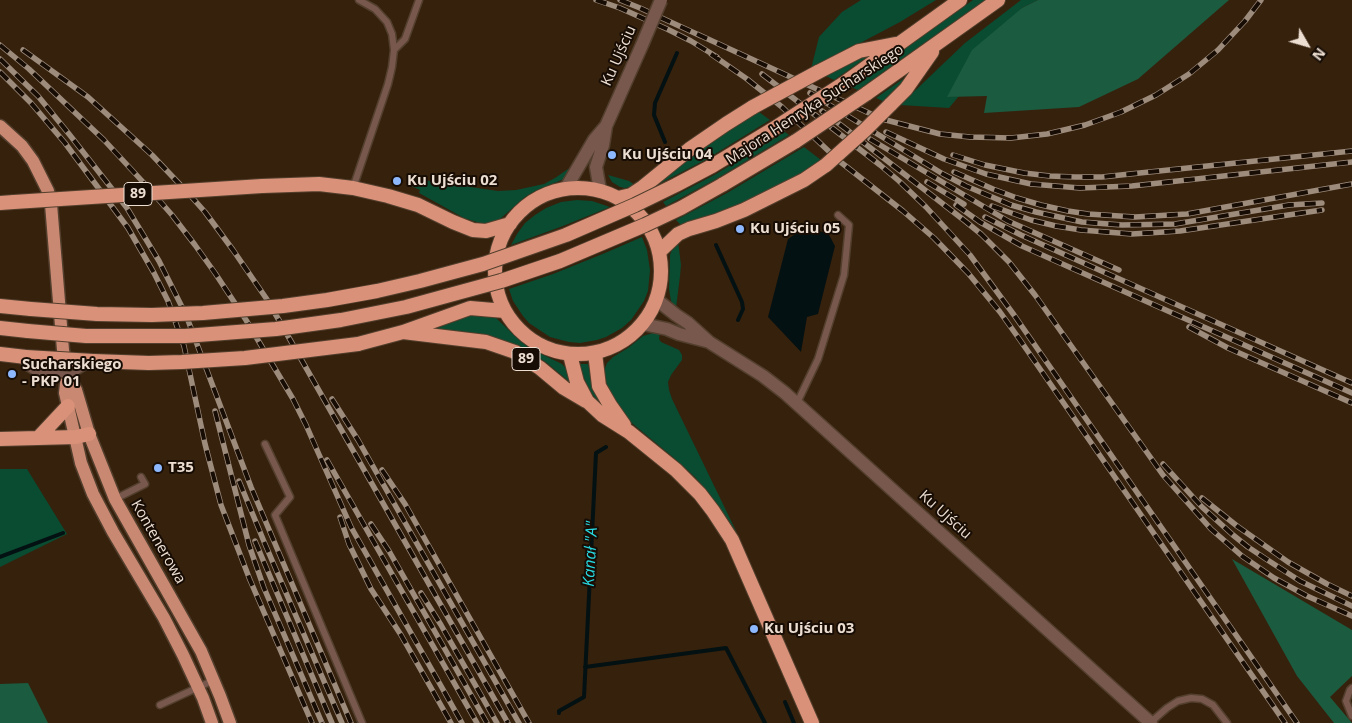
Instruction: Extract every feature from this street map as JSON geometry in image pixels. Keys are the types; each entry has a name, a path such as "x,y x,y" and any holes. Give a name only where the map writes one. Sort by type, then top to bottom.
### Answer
{"highway":[{"name":"Majora Henryka Sucharskiego","path":"0,306 97,314 152,315 203,313 326,300 377,291 483,264 559,238 635,205 712,166 843,84 960,0"},
{"name":"Majora Henryka Sucharskiego","path":"0,328 86,336 185,336 276,329 341,320 406,307 501,281 560,261 644,225 681,208 722,185 796,141 866,94 998,0"},
{"path":"618,198 631,195 643,188 691,148 753,107 859,51 900,43"},
{"path":"659,252 678,234 689,228 716,221 744,210 804,180 826,165 906,89 938,43"},
{"name":"89","path":"7,202 319,184 353,188 388,196 418,206 473,230 486,231 510,224"},
{"path":"566,188 600,190 618,198 632,208 649,228 659,252 661,273 657,300 650,314 633,334 623,342 612,348 595,353 582,355 556,351 525,335 505,311 496,280 495,268 500,245 510,224 527,206 566,188"},
{"path":"403,332 470,308 505,311"},
{"name":"89","path":"5,354 26,361 182,362 304,352 358,344 403,332 486,342 515,352 540,368 564,388 587,401 602,415 629,432 676,470 700,494 732,540 812,723"},
{"name":"89","path":"595,353 599,386 629,432"},
{"path":"570,354 577,382 587,401"},
{"path":"39,437 68,406"},
{"path":"0,439 82,435"}],"main road":[{"name":"Kontenerowa","path":"0,126 22,146 33,161 48,191 51,204 63,350 67,374 65,394 68,406 115,499 196,644 214,680 230,723"},
{"name":"Kontenerowa","path":"67,374 76,390 82,435 81,463 93,494 112,532 164,618 198,687 212,723"}],"street":[{"name":"Ku Ujściu","path":"566,188 594,140 606,126 662,0"},
{"name":"Ku Ujściu","path":"600,190 596,168 604,145 606,126"},
{"name":"Ku Ujściu","path":"657,300 676,316 688,323 709,342 763,376 798,404 1151,723"},
{"name":"Ku Ujściu","path":"642,324 667,329 709,342"}],"lane":[{"path":"353,188 388,84 394,50 392,34 387,22 375,9 360,0"},
{"path":"394,50 405,39 419,0"},
{"path":"798,404 818,359 844,275 849,224 838,215"},
{"path":"265,444 290,497 275,515 362,723"},
{"path":"115,499 145,484 142,477"},
{"path":"160,705 214,680"},
{"path":"1352,688 1346,702 1352,716"},
{"path":"1151,723 1166,708 1178,701 1191,698 1202,699 1213,705 1227,723"}],"green space":[{"path":"861,0 936,0 900,22 811,69 819,37 842,12"},
{"path":"973,0 985,0 858,90 851,87"},
{"path":"1021,0 1038,0 1022,8 948,97 959,96 949,108 900,105 965,43"},
{"path":"1038,0 1229,0 1138,79 1079,107 984,113 987,96 947,97 972,50 1022,8"},
{"path":"870,51 873,53 834,80 826,76"},
{"path":"910,74 885,102 876,98"},
{"path":"759,112 770,120 707,159 655,186 709,143"},
{"path":"785,132 789,135 718,178 666,206 663,202 716,174"},
{"path":"804,147 821,160 797,176 738,206 682,226 676,220 727,193"},
{"path":"574,165 564,179 535,191 525,197 500,219 488,223 480,223 464,218 419,193 420,190 411,186 408,182 409,178 498,191 516,190 544,184"},
{"path":"608,175 629,181 636,186 620,187 612,182"},
{"path":"592,201 610,207 511,245 525,223 535,215 561,202"},
{"path":"642,237 647,250 650,270 648,291 644,301 631,320 622,328 606,337 580,343 550,337 529,323 513,301 509,289 553,274"},
{"path":"678,241 681,265 676,308 671,301 669,289 670,255"},
{"path":"471,314 496,318 529,348 562,364 571,374 572,384 533,354 506,342 465,332 431,330 430,328"},
{"path":"660,332 659,339 661,342 679,350 682,355 682,360 668,382 669,390 737,533 695,477 621,414 615,407 602,376 607,363 613,357 643,336"},
{"path":"580,364 588,364 591,377 608,412 601,407 588,388"},
{"path":"0,469 27,469 67,534 0,567"},
{"path":"1232,559 1352,630 1352,676 1330,697 1352,723 1334,723 1297,676"},
{"path":"28,683 48,723 0,723 0,684"}],"shaded area":[{"path":"804,228 828,233 835,246 818,314 807,317 801,352 768,317 788,239"}],"waterway":[{"name":"Kanał \"A\"","path":"665,142 654,115 655,103 677,53"},
{"name":"Kanał \"A\"","path":"716,245 742,302 743,309 738,320"},
{"name":"Kanał \"A\"","path":"559,713 559,711 584,697 596,453 606,447"},
{"path":"0,557 63,533"},
{"path":"585,667 726,648 765,723"},
{"path":"785,702 794,723"}],"railway":[{"path":"596,0 620,8 667,29 717,57"},
{"path":"620,0 701,36"},
{"path":"697,34 882,119 940,134 1011,138 1047,134 1085,125 1121,112 1156,95 1189,74 1218,50 1245,21 1261,0"},
{"path":"0,45 29,69 104,140 172,215 215,273 246,320 293,399 351,527 462,723"},
{"path":"23,50 88,97 152,155 205,212 233,250 280,322 508,723"},
{"path":"711,54 747,79 782,107 838,160 934,238 968,273 1020,340 1285,723"},
{"path":"0,59 38,96 69,134 127,208 159,261 186,315 251,487 351,723"},
{"path":"0,72 31,103 65,143 128,228 168,301 184,346 205,444 221,505 250,580 312,723"},
{"path":"762,74 899,181 970,255 1014,315 1297,723"},
{"path":"810,93 966,186 1011,205 1082,222 1122,225 1175,224 1289,205 1322,203"},
{"path":"822,111 965,221 1009,262 1035,295 1163,475 1211,529 1242,556 1274,578 1307,596 1352,616"},
{"path":"886,132 944,159 986,174 1031,184 1080,188 1132,186 1352,162"},
{"path":"870,139 1008,221 1119,270"},
{"path":"953,155 985,165 1024,173 1050,176 1102,177 1352,151"},
{"path":"954,172 993,189 1041,205 1088,214 1135,217 1187,214 1352,184"},
{"path":"927,182 964,204"},
{"path":"956,205 980,222 1022,246 1352,393"},
{"path":"992,206 1031,220 1056,226 1132,234 1180,231 1322,210"},
{"path":"985,217 1021,235 1352,383"},
{"path":"1189,327 1228,348 1352,403"},
{"path":"332,399 358,440 519,723"},
{"path":"215,411 249,545 264,588 322,723"},
{"path":"327,460 477,723"},
{"path":"1163,464 1202,507 1248,547 1300,581 1352,606"},
{"path":"382,470 405,504 529,723"},
{"path":"239,481 342,723"},
{"path":"1202,498 1237,526 1288,562 1352,596"},
{"path":"340,517 349,544 371,589 401,635 451,723"},
{"path":"371,524 389,551 487,723"},
{"path":"255,541 332,723"},
{"path":"421,593 497,723"}],"place":[{"name":"Ku Ujściu 04","path":"612,155"},
{"name":"Ku Ujściu 02","path":"397,181"},
{"name":"Ku Ujściu 05","path":"740,229"},
{"name":"Sucharskiego - PKP 01","path":"12,374"},
{"name":"T35","path":"158,468"},
{"name":"Ku Ujściu 03","path":"754,629"}]}
